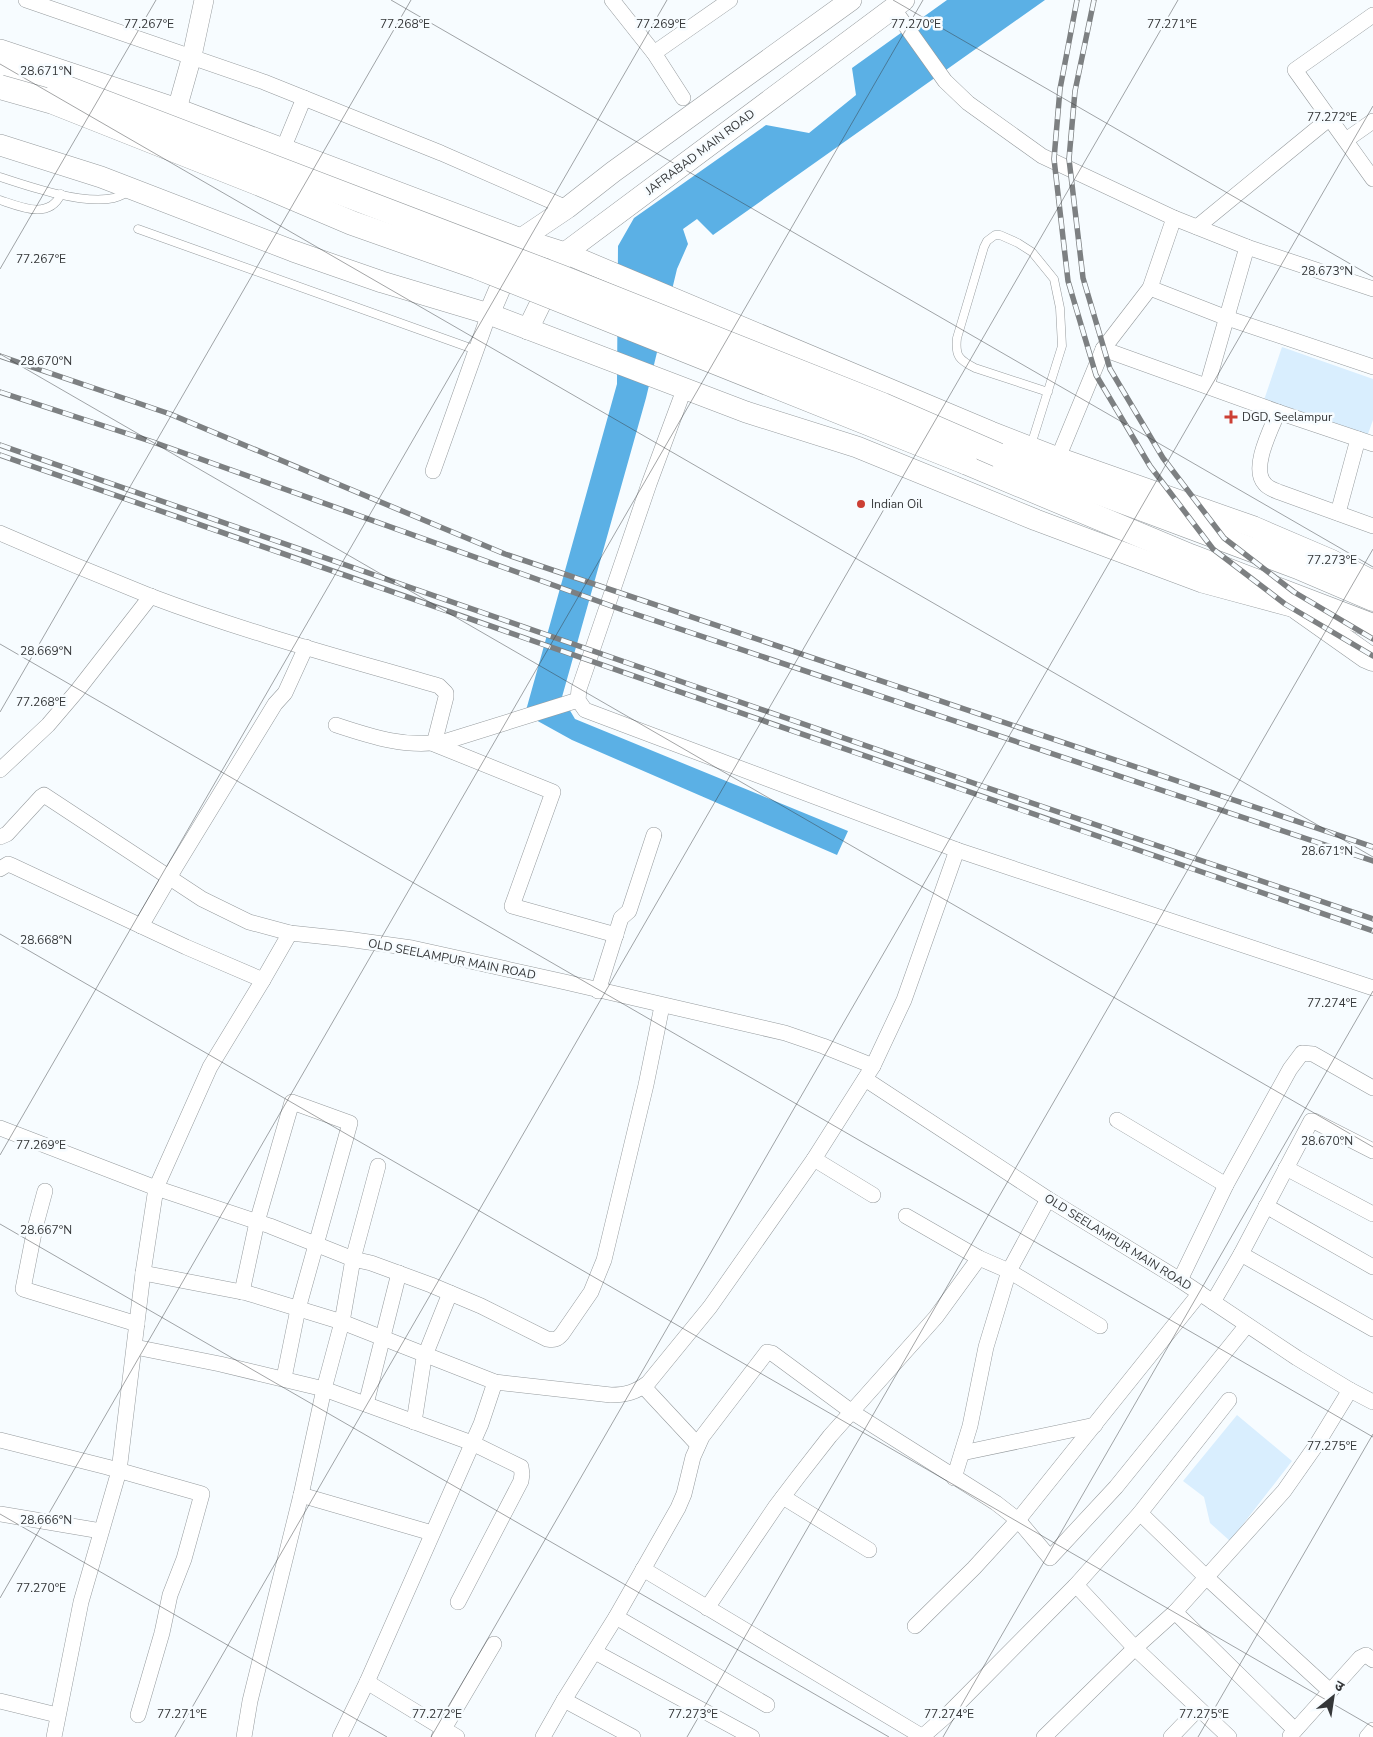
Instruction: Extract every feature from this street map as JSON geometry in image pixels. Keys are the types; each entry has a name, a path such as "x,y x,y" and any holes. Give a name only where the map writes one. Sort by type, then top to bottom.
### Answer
{"highway":[{"path":"0,65 58,85 561,277 883,405 998,455 1298,567 1373,600"},
{"path":"0,87 53,102 260,184 352,223 477,267 988,471 1190,556 1226,579 1271,588 1370,626"},
{"path":"1271,588 1366,656 1373,659"}],"main road":[{"path":"489,314 521,239 567,208 843,2"},
{"name":"JAFRABAD MAIN ROAD","path":"528,329 565,253 900,10"},
{"path":"0,50 178,109 521,239 565,253 1030,447 1254,527 1331,560 1373,581"},
{"path":"0,145 135,190 382,282 489,314 761,417 857,447 1036,520 1202,582 1226,579 1299,608 1370,626"}],"street":[{"path":"26,0 192,56 304,98 441,153 567,208"},
{"path":"178,109 204,0"},
{"path":"612,0 654,54 683,98"},
{"path":"654,54 730,0"},
{"path":"900,10 945,81 968,102 1042,156 1174,218 1247,247 1373,289"},
{"path":"1373,15 1295,70 1373,179"},
{"path":"283,149 304,98"},
{"path":"1197,227 1330,118"},
{"path":"1346,140 1373,121"},
{"path":"1058,458 1103,349 1150,288 1174,218"},
{"path":"1207,386 1247,247"},
{"path":"1150,288 1227,318 1373,367"},
{"path":"433,471 489,314"},
{"path":"1103,349 1373,444"},
{"path":"336,725 394,742 434,744 573,702 648,484 685,387"},
{"path":"1278,412 1259,462 1259,475 1265,485 1279,492 1373,526"},
{"path":"1338,513 1358,439"},
{"path":"0,533 151,596 306,647 439,686 443,689 446,697 434,744"},
{"path":"0,770 48,725 151,596"},
{"path":"141,926 275,704 285,693 306,647"},
{"path":"573,702 593,715 957,850 1373,988"},
{"path":"434,744 553,792 512,906 616,934"},
{"name":"OLD SEELAMPUR MAIN ROAD","path":"0,836 7,834 44,795 202,900 249,922 290,933 412,948 798,1037 867,1077 1048,1200 1180,1280 1350,1390 1373,1402"},
{"path":"598,990 622,918 629,911 654,835"},
{"path":"143,1273 242,1292 342,1322 495,1382 611,1395 637,1391 648,1383 710,1307 814,1159 867,1077 904,1000 957,850"},
{"path":"0,869 8,864 13,866 263,980"},
{"path":"54,1737 81,1602 119,1470 143,1273 156,1188 210,1067 290,933"},
{"path":"0,1128 156,1188 257,1222 353,1259 399,1273 450,1292 546,1339 553,1340 559,1338 591,1292 604,1260 646,1085 662,1006"},
{"path":"1180,1280 1226,1185 1290,1069 1302,1053 1313,1054 1373,1088"},
{"path":"242,1292 257,1222 292,1102 350,1123 298,1309 284,1378"},
{"path":"1116,1120 1226,1185"},
{"path":"1213,1302 1241,1254 1312,1121 1373,1151"},
{"path":"814,1159 873,1196"},
{"path":"244,1737 250,1701 301,1495 324,1389 342,1322 353,1259 378,1166"},
{"path":"1286,1168 1373,1214"},
{"path":"45,1191 35,1228 23,1289 137,1324"},
{"path":"954,1478 970,1426 986,1347 1009,1271 1048,1200"},
{"path":"1266,1206 1373,1267"},
{"path":"906,1216 979,1258 1009,1271 1100,1326"},
{"path":"1241,1254 1373,1329"},
{"path":"707,1608 783,1497 830,1436 936,1317 979,1258"},
{"path":"366,1404 399,1273"},
{"path":"414,1422 425,1355 450,1292"},
{"path":"915,1626 974,1568 1018,1520 1200,1293"},
{"path":"543,1737 616,1617 678,1508 698,1445 748,1375 767,1352 772,1353 852,1412 996,1503 1018,1520 1050,1558 1116,1487 1247,1325"},
{"path":"135,1347 284,1378 324,1389 472,1442 511,1461 520,1468 522,1474 521,1481 458,1602"},
{"path":"340,1737 367,1682 490,1402 495,1382"},
{"path":"644,1387 698,1445"},
{"path":"1044,1737 1135,1648 1175,1612 1284,1491 1317,1444 1350,1390"},
{"path":"643,1569 884,1712 922,1737 947,1715 1076,1585 1140,1513 1229,1400"},
{"path":"962,1453 1095,1425"},
{"path":"0,1440 119,1470 202,1494 184,1558 170,1595 162,1633 138,1715"},
{"path":"301,1495 432,1533"},
{"path":"783,1497 869,1550"},
{"path":"1140,1513 1206,1578 1330,1690"},
{"path":"0,1514 101,1531"},
{"path":"1076,1585 1135,1648 1229,1737"},
{"path":"1175,1612 1292,1733 1360,1658 1366,1655 1373,1660"},
{"path":"616,1617 767,1705"},
{"path":"367,1682 447,1734 494,1644"},
{"path":"595,1652 752,1737"},
{"path":"564,1700 633,1737"},
{"path":"0,1701 58,1715"},
{"path":"1172,1737 1198,1709"},
{"path":"1367,1737 1373,1730"}],"lane":[{"path":"0,177 61,194 84,198 114,198 135,190"},
{"path":"0,200 26,208 46,210 58,202 61,194"},
{"path":"138,229 476,350"},
{"path":"1030,447 1048,392 1062,346 1060,308 1054,279 1032,252 1018,242 1000,235 995,236 987,241 984,247 957,338 957,354 964,363 975,368 1048,392"}],"shaded area":[{"path":"1282,347 1373,379 1373,420 1368,434 1362,434 1264,400"},
{"path":"1237,1415 1292,1461 1230,1541 1210,1523 1204,1497 1183,1481"}],"water":[{"path":"947,0 1045,0 713,235 697,219 683,229 688,244 677,269 646,398 562,697 575,719 848,831 837,855 572,740 525,714 617,384 618,246 634,218 766,125 809,133 856,95 852,68"}],"railway":[{"path":"1077,0 1060,89 1054,159 1068,281 1096,375 1150,466 1213,549 1285,604 1373,656"},
{"path":"1094,0 1075,91 1069,159 1083,278 1110,369 1163,458 1224,538 1294,592 1373,639"},
{"path":"0,356 170,414 505,554 1373,847"},
{"path":"0,392 153,442 620,609 1373,861"},
{"path":"0,445 982,786 1373,919"},
{"path":"0,455 1373,931"}],"place":[{"name":"DGD, Seelampur","path":"1231,417"},
{"name":"Indian Oil","path":"861,504"}]}
